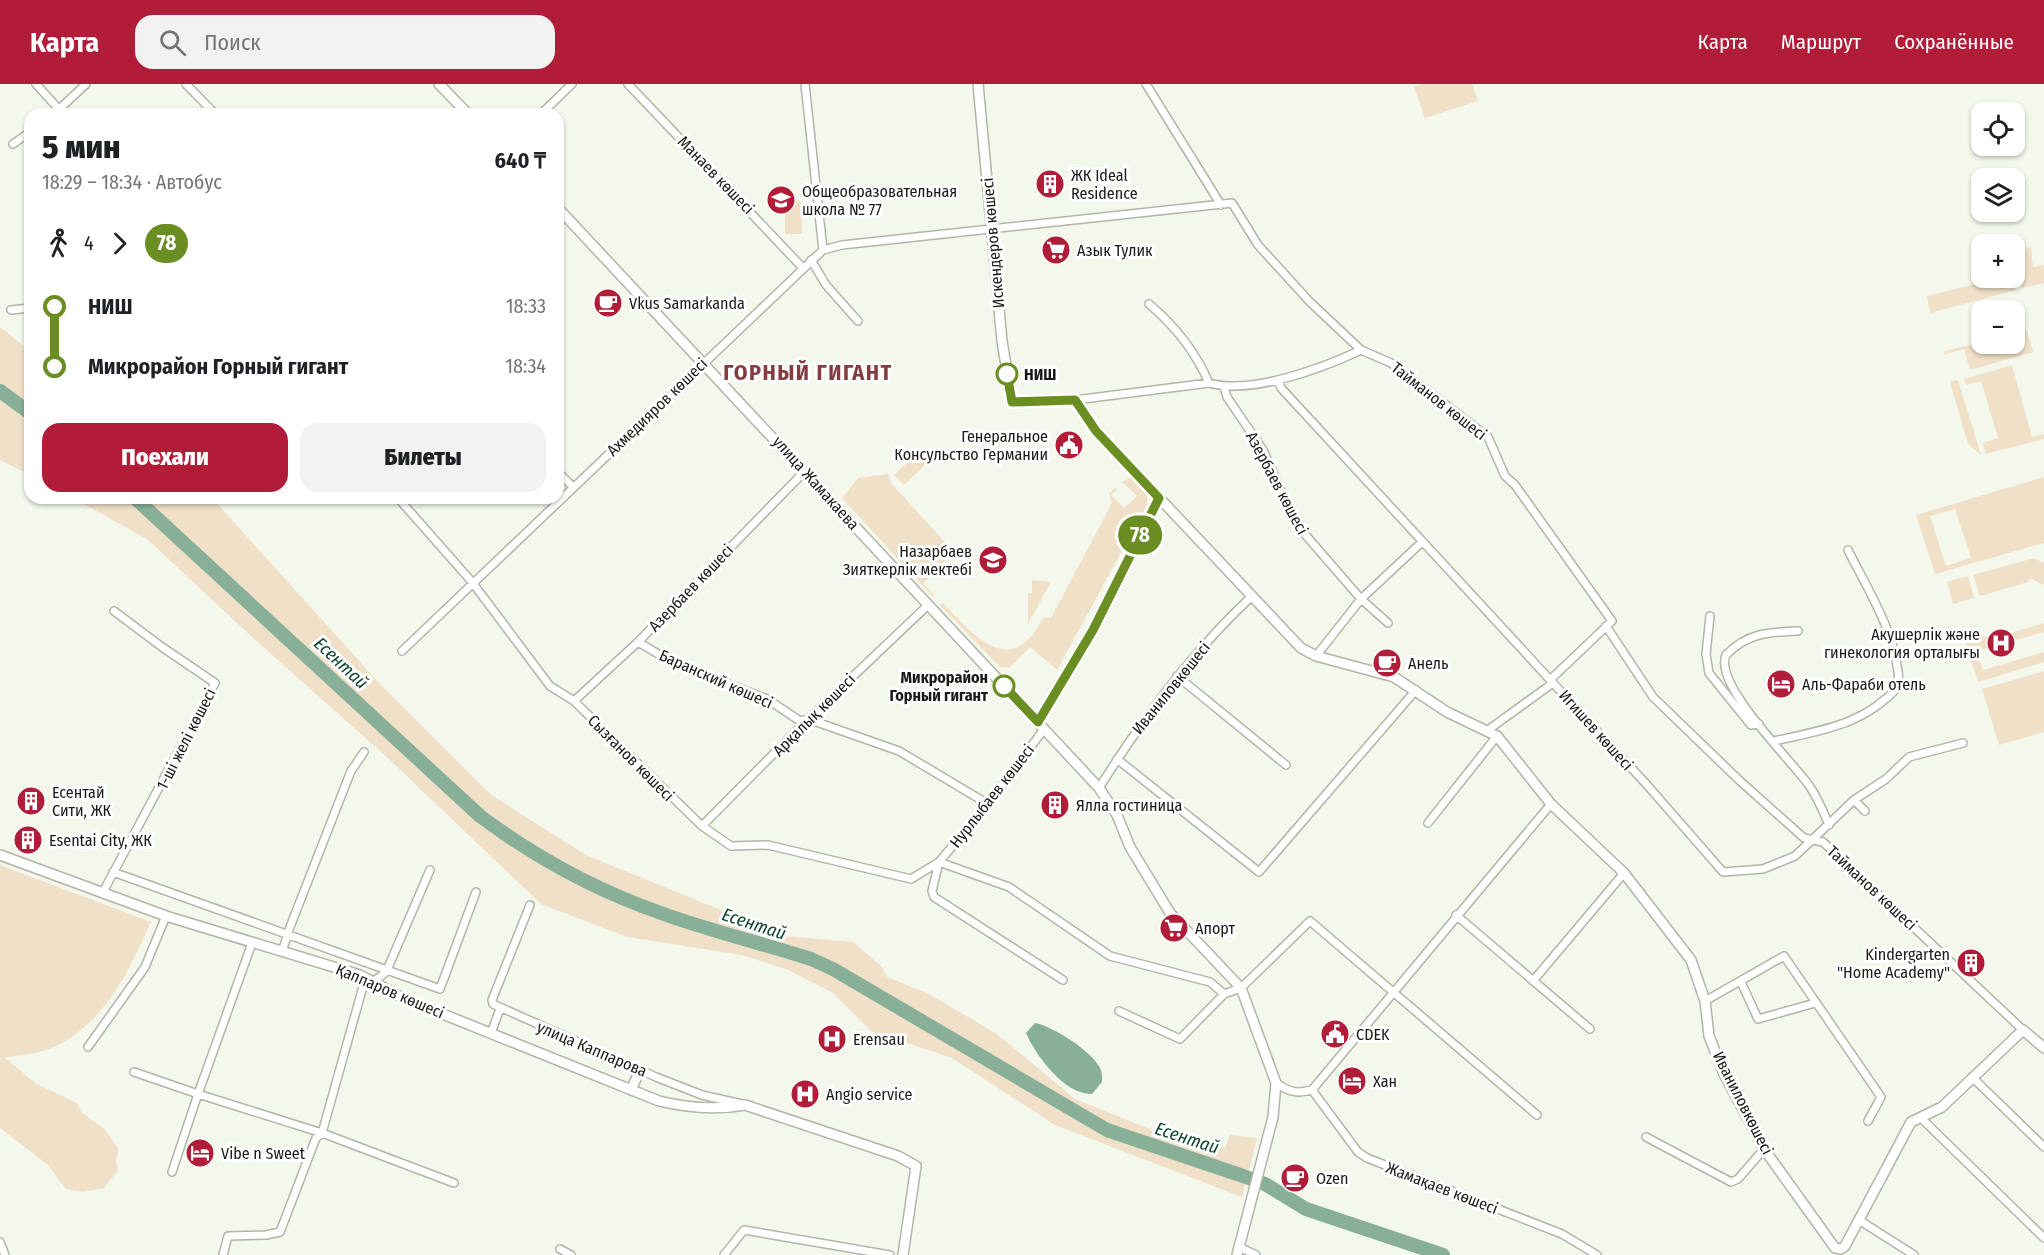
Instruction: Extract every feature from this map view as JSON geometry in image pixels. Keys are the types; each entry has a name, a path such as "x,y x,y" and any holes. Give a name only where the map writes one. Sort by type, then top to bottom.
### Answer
{"street":[{"path":"36,84 55,108"},
{"path":"64,108 86,84"},
{"path":"186,84 209,108"},
{"path":"439,84 462,108"},
{"path":"547,108 572,84"},
{"name":"Манаев көшесі","path":"628,84 802,267"},
{"path":"805,84 823,249 992,227 1221,205 1146,84"},
{"name":"Искендеров көшесі","path":"978,84 1002,341 1012,402 1075,400"},
{"path":"13,144 24,136"},
{"name":"Тайманов көшесі","path":"1221,205 1232,204 1258,245 1310,302 1362,350 1391,363 1488,437 1505,476 1515,485 1612,621 1606,626 1653,697 1740,781 1804,838 1823,842 2044,1048"},
{"name":"улица Жамакаева","path":"564,214 1099,788 1117,814 1134,855 1170,913 1225,968 1241,988"},
{"name":"Ахмедияров көшесі","path":"564,496 823,249"},
{"path":"811,260 826,285 858,321"},
{"path":"1149,304 1175,329 1204,370 1209,383"},
{"path":"11,310 24,309"},
{"path":"1075,400 1209,383 1224,387 1278,381 1362,350"},
{"name":"Игишев көшесі","path":"1278,381 1281,388 1552,682 1723,872 1763,869 1796,856 1854,800 1886,779 1909,757 1963,743"},
{"name":"Азербаев көшесі","path":"1224,387 1227,397 1263,450 1296,524 1361,599 1388,623"},
{"name":"Иваниловкөшесі","path":"1075,400 1096,431 1301,648 1316,656 1377,670 1416,690 1447,712 1492,733 1551,804 1624,873 1691,960 1705,1002 1709,1036 1720,1065 1764,1149 1835,1248 1841,1249 1845,1245 1911,1122 1942,1107 2023,1030"},
{"name":"Азербаев көшесі","path":"574,701 638,642 805,471"},
{"path":"564,478 573,488"},
{"name":"Нурлыбаев көшесі","path":"939,862 988,804 1041,725 1093,630 1159,498"},
{"name":"Сызғанов көшесі","path":"403,504 472,582 550,686 574,701 702,826 734,847 768,845 904,880 911,879 939,862"},
{"name":"Ахмедияров көшесі","path":"402,651 556,504"},
{"path":"1316,656 1361,599 1422,542"},
{"path":"1774,741 1859,719 1886,701 1899,686 1899,665 1884,624 1848,550"},
{"name":"Иваниловкөшесі","path":"1099,788 1146,716 1177,676 1252,596"},
{"name":"Арқалық көшесі","path":"702,826 808,719 928,605"},
{"name":"1-ші желі көшесі","path":"113,872 215,683 114,611"},
{"path":"1710,616 1706,661 1710,673 1751,724 1759,724"},
{"path":"1428,824 1492,733 1552,682 1606,626"},
{"path":"1798,631 1753,635 1742,640 1726,655 1724,660 1728,681 1759,724 1810,786 1829,825"},
{"name":"Баранский көшесі","path":"638,642 670,662 767,699 800,722 808,719 899,751 988,804"},
{"path":"1177,676 1286,765"},
{"path":"1117,759 1260,872 1416,690"},
{"path":"282,952 351,771 364,752"},
{"path":"1854,800 1865,811"},
{"path":"1276,1083 1287,1091 1300,1093 1312,1090 1551,804"},
{"name":"Қаппаров көшесі","path":"0,855 166,916 371,981 393,993 631,1090 679,1106 725,1108 745,1105"},
{"path":"1064,980 934,897 932,891 939,862 1009,887 1110,956 1210,982 1225,994"},
{"path":"223,1255 228,1236 266,1235 280,1232 316,1138 322,1133 362,990 371,981 384,975 387,970 430,870"},
{"path":"102,892 113,872"},
{"name":"Қаппаров көшесі","path":"113,872 387,970"},
{"path":"1533,981 1624,873"},
{"path":"387,970 440,989 476,892"},
{"name":"улица Каппарова","path":"530,905 492,1000 493,1004 639,1070 696,1092"},
{"path":"1456,915 1590,1029"},
{"path":"88,1047 145,967 166,916"},
{"path":"1119,1011 1178,1039 1225,994 1241,988 1310,921 1537,1115"},
{"path":"172,1172 252,943"},
{"path":"1705,1002 1784,956 1881,1097 1868,1121"},
{"path":"1741,982 1758,1019 1815,1003"},
{"path":"1241,988 1276,1083 1272,1117 1238,1251 1256,1255"},
{"path":"491,1033 500,1009"},
{"path":"631,1090 639,1070"},
{"path":"134,1072 322,1133 453,1183"},
{"path":"1972,1077 2044,1147"},
{"name":"Жамақаев көшесі","path":"1312,1090 1358,1152 1367,1158 1562,1234 1597,1255"},
{"name":"Қаппаров көшесі","path":"696,1092 745,1105 898,1156 916,1166 903,1255"},
{"path":"1920,1117 2044,1238"},
{"path":"1646,1137 1731,1182 1738,1179 1764,1149"},
{"path":"1859,1220 1914,1255"},
{"path":"724,1255 744,1230 890,1255"},
{"path":"0,1242 5,1255"},
{"path":"560,1250 571,1255"}],"shaded area":[{"path":"1423,84 1472,84 1478,101 1425,118 1414,87"},
{"path":"785,202 801,202 802,234 785,234"},
{"path":"2031,247 2033,267 2044,265 2044,283 2025,287 2025,249"},
{"path":"1971,285 1971,288 2015,288 2016,290 1971,300 1971,302 1930,313 1927,296"},
{"path":"0,327 24,346 24,472 0,460"},
{"path":"2025,330 2027,330 2033,352 1970,370 1964,349 1943,355 1945,351 1971,344 1971,354 2025,354"},
{"path":"2012,365 2032,437 2044,434 2044,439 1986,454 1983,443 1998,438 1981,381 1966,385 1964,379"},
{"path":"1958,380 1981,455 1968,444 1950,382"},
{"path":"915,455 925,465 904,485 894,475"},
{"path":"888,474 891,483 954,552 923,583 935,596 933,597 842,498 858,478"},
{"path":"1130,477 1147,495 1147,505 1057,670 1030,647 1009,668 1000,667 940,605 943,603 980,639 993,646 1006,649 1018,647 1031,637 1043,618 1051,618 1112,503 1109,494 1115,487 1117,489 1111,495 1124,508 1137,496 1122,482"},
{"path":"2044,477 2044,543 1935,574 1916,515","holes":["1955,509 1971,558 1946,566 1930,516"]},
{"path":"84,504 217,504 380,684 491,795 586,855 784,936 853,942 882,967 887,977 927,993 997,1034 1075,1099 1157,1132 1225,1148 1230,1135 1257,1138 1242,1197 1055,1125 952,1058 871,1031 833,993 786,969 742,955 627,937 541,904 389,759 252,637 147,539"},
{"path":"2034,558 2044,563 2044,585 2030,578 2028,582 1980,596 1973,575"},
{"path":"1968,576 1974,598 1953,604 1947,582"},
{"path":"1032,580 1051,582 1028,624 1028,593 1032,593"},
{"path":"2044,623 2044,632 1977,651 1983,670 2044,652 2044,662 1978,682 1965,642 1985,636 1992,639"},
{"path":"2044,671 2044,732 1999,745 1982,689"},
{"path":"0,865 151,922 124,977 101,1010 88,1024 72,1037 54,1047 37,1053 5,1058 37,1084 77,1103 81,1112 104,1129 118,1148 116,1163 118,1170 104,1188 83,1192 66,1189 48,1165 0,1128"},
{"path":"1035,1023 1071,1040 1096,1061 1101,1071 1102,1082 1092,1094 1082,1093 1072,1088 1044,1063 1026,1033"}],"waterway":[{"name":"Есентай","path":"0,391 24,409"},
{"name":"Есентай","path":"142,504 480,816 544,859 589,883 637,904 698,926 811,959 833,969 1107,1130 1265,1184 1306,1209 1443,1255"}],"bus line":[{"name":"78","path":"1004,686 1038,722 1093,630 1159,498 1096,431 1075,400 1012,402 1007,374"}],"place":[{"name":"ЖК Ideal Residence","path":"1050,184"},
{"name":"Общеобразовательная школа № 77","path":"781,200"},
{"name":"Азык Тулик","path":"1056,250"},
{"name":"Vkus Samarkanda","path":"608,303"},
{"name":"НИШ","path":"1007,374"},
{"name":"Генеральное Консульство Германии","path":"1069,445"},
{"name":"Назарбаев Зияткерлік мектебі","path":"993,560"},
{"name":"Акушерлік және гинекология орталығы","path":"2001,643"},
{"name":"Анель","path":"1387,663"},
{"name":"Аль-Фараби отель","path":"1781,684"},
{"name":"Микрорайон Горный гигант","path":"1004,686"},
{"name":"Есентай Сити, ЖК","path":"31,801"},
{"name":"Ялла гостиница","path":"1055,805"},
{"name":"Esentai City, ЖК","path":"28,840"},
{"name":"Апорт","path":"1174,928"},
{"name":"Kindergarten \"Home Academy\"","path":"1971,963"},
{"name":"CDEK","path":"1335,1034"},
{"name":"Erensau","path":"832,1039"},
{"name":"Хан","path":"1352,1081"},
{"name":"Angio service","path":"805,1094"},
{"name":"Vibe n Sweet","path":"200,1153"},
{"name":"Ozen","path":"1295,1178"}],"district":[{"name":"ГОРНЫЙ ГИГАНТ","path":"808,372"}]}
